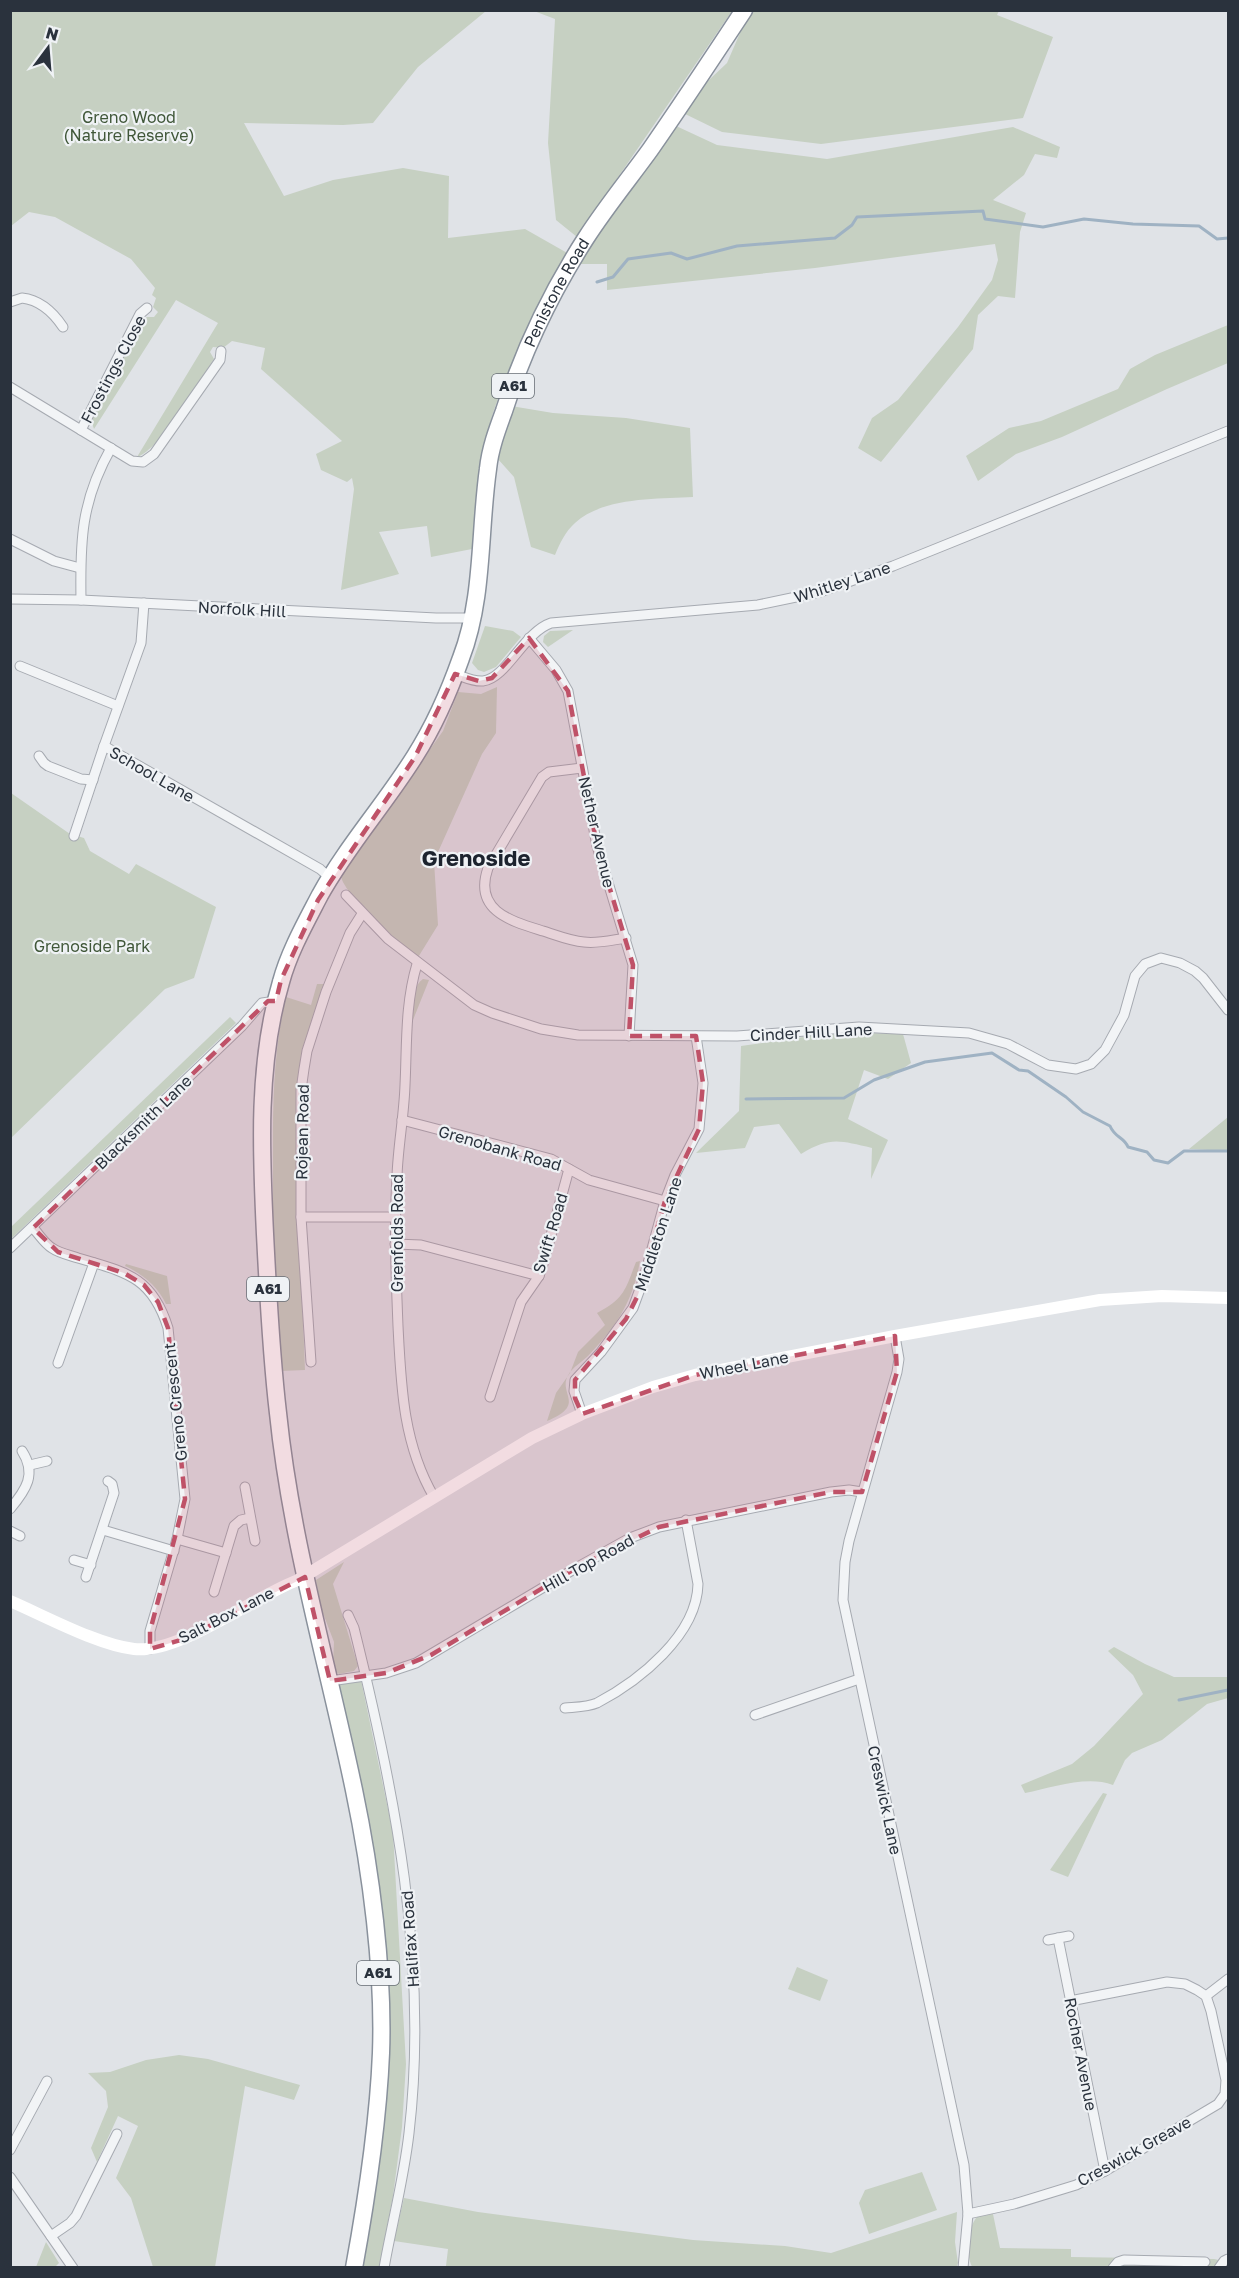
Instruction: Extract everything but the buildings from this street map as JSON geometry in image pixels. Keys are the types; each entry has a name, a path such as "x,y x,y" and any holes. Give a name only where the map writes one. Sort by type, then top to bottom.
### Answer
{"highway":[{"name":"Penistone Road","path":"474,618 489,461 513,384 536,331 589,233 651,148 744,10"},
{"name":"A61","path":"354,2268 376,2118 381,2052 380,1997 362,1831 305,1575 278,1420 266,1262 263,1105 268,1047 276,1001 281,980 292,953 330,878 415,757 433,725 455,674 474,618"}],"street":[{"path":"10,302 22,298 37,303 49,310 63,327"},
{"name":"Frostings Close","path":"81,430 140,314 147,308"},
{"path":"10,387 132,461 143,462 154,454 220,360 221,351"},
{"name":"Whitley Lane","path":"455,674 479,681 492,678 501,671 529,638 551,623 758,605 820,592 893,566 1228,431"},
{"path":"81,600 82,536 87,506 99,470 111,448"},
{"path":"10,539 54,561 80,568"},
{"name":"Norfolk Hill","path":"10,599 81,600 474,618"},
{"name":"School Lane","path":"144,603 141,644 104,746 320,869 330,878"},
{"name":"Nether Avenue","path":"529,638 556,670 568,691 597,846 633,965 629,1036"},
{"path":"20,666 118,706"},
{"path":"75,836 104,746"},
{"path":"39,756 48,766 81,779 93,780"},
{"path":"582,768 549,772 542,777 488,868 484,884 487,901 499,914 566,939 589,943 626,938"},
{"name":"Cinder Hill Lane","path":"346,895 362,914 417,964 474,1005 510,1020 570,1035 737,1036 837,1027 969,1033 1008,1044 1047,1065 1067,1069 1084,1068 1106,1050 1120,1025 1135,975 1154,959 1161,958 1195,971 1228,1010"},
{"name":"Rojean Road","path":"311,1362 301,1217 301,1090 307,1051 335,968 350,933 362,914"},
{"name":"Grenfolds Road","path":"417,964 410,992 398,1158 395,1245 400,1381 404,1411 414,1458 434,1497"},
{"name":"Blacksmith Lane","path":"10,1248 234,1034 262,1003 276,1001"},
{"name":"Middleton Lane","path":"582,1414 574,1390 575,1380 601,1352 633,1308 644,1278 665,1202 701,1120 703,1083 696,1036"},
{"name":"Grenobank Road","path":"402,1120 545,1158 589,1180 665,1202"},
{"name":"Swift Road","path":"490,1397 521,1302 539,1276 569,1168"},
{"path":"301,1217 396,1217"},
{"name":"Greno Crescent","path":"33,1228 51,1248 135,1279 152,1293 163,1311 170,1347 184,1487 183,1515 150,1631 150,1649"},
{"path":"395,1245 428,1246 539,1276"},
{"path":"58,1363 94,1263"},
{"name":"Wheel Lane","path":"305,1575 532,1438 582,1414 653,1387 695,1375 895,1336 1100,1300 1162,1296 1228,1298"},
{"name":"Creswick Lane","path":"895,1336 899,1359 897,1372 844,1562 843,1600 964,2164 968,2214 963,2268"},
{"path":"10,1509 28,1480 30,1465 22,1451"},
{"path":"30,1465 47,1461"},
{"path":"86,1577 114,1493 112,1484 108,1481"},
{"path":"245,1487 255,1541"},
{"name":"Hill Top Road","path":"330,1681 386,1673 416,1663 630,1538 659,1527 831,1492 849,1490 862,1492"},
{"path":"214,1592 237,1522 250,1518"},
{"path":"566,1708 596,1703 650,1668 673,1644 686,1623 698,1594 687,1520"},
{"path":"103,1530 174,1551"},
{"path":"10,1531 20,1536"},
{"path":"177,1539 226,1553"},
{"path":"74,1560 91,1565"},
{"name":"Salt Box Lane","path":"10,1601 107,1642 136,1649 150,1649 184,1639 305,1575"},
{"name":"Halifax Road","path":"348,1615 354,1628 380,1732 400,1841 407,1893 413,1991 414,2065 409,2134 384,2268"},
{"path":"755,1715 859,1679"},
{"name":"Rocher Avenue","path":"1069,1936 1053,1939 1071,2001 1105,2170"},
{"path":"1071,2001 1167,1982 1185,1984 1206,1996 1228,1979"},
{"name":"Creswick Greave","path":"968,2214 1048,2195 1076,2185 1218,2104 1225,2094 1226,2080 1206,1996"},
{"path":"10,2150 25,2117 47,2081"},
{"path":"51,2236 76,2216 117,2134"},
{"path":"10,2176 73,2268"},
{"path":"1219,2268 1228,2259"},
{"path":"1113,2268 1118,2262 1124,2260 1205,2262"}],"highlighted area":[{"path":"529,638 568,691 597,846 633,965 629,1036 696,1036 703,1083 699,1129 665,1201 638,1295 626,1319 575,1380 575,1398 582,1414 695,1375 895,1336 897,1372 862,1492 831,1492 659,1527 576,1568 431,1655 386,1673 330,1681 305,1577 184,1639 150,1649 150,1631 185,1499 168,1328 158,1302 144,1285 124,1273 58,1252 33,1228 268,1001 276,1001 281,980 318,900 415,757 455,674 479,681 492,678"}],"green space":[{"name":"Greno Wood (Nature Reserve)","path":"11,11 486,11 418,67 373,123 343,125 244,123 284,196 333,180 403,168 449,176 448,238 525,229 569,254 517,354 492,416 482,465 472,549 431,557 427,526 379,532 399,574 341,590 354,489 352,478 347,482 321,470 316,454 342,441 261,369 265,348 232,341 223,348 213,347 210,352 214,359 179,414 157,442 137,457 218,323 176,300 94,429 92,423 94,413 143,320 147,317 154,317 158,312 153,307 156,298 152,295 155,288 131,259 55,217 29,212 11,226"},
{"path":"534,11 732,11 577,237 556,220 548,143 555,19"},
{"path":"752,11 999,11 997,15 1053,37 1023,118 821,144 722,132 681,112 693,95 727,63 746,19"},
{"path":"674,125 717,145 827,159 1013,127 1060,147 1057,158 1035,154 1024,175 993,200 1026,213 1020,232 1015,298 998,296 978,315 973,349 881,462 858,448 872,418 898,400 958,327 992,280 998,260 995,244 815,268 607,290 607,264 578,264"},
{"path":"1228,325 1228,363 1062,437 1016,454 978,481 966,456 1009,428 1041,421 1118,389 1130,369 1155,355"},
{"path":"511,406 553,413 626,418 690,428 693,497 647,499 600,508 571,526 555,555 531,547 514,477 497,458"},
{"path":"485,626 513,631 521,637 496,667 484,672 478,670 472,663"},
{"path":"573,630 548,647 543,642 544,636 550,631"},
{"path":"497,687 496,733 482,754 434,861 438,925 417,959 361,906 351,894 341,875 443,731 458,692 481,694"},
{"name":"Grenoside Park","path":"11,793 70,834 84,838 90,851 129,874 136,864 216,907 194,978 165,989 11,1138"},
{"path":"423,979 429,980 413,1020 416,987"},
{"path":"317,984 325,984 304,1053 296,1137 305,1370 281,1371 276,1326 273,1257 275,1068 286,997 311,1005"},
{"path":"230,1017 236,1023 11,1239 11,1227"},
{"path":"903,1034 911,1063 888,1079 864,1070 848,1119 888,1140 871,1179 872,1148 852,1143 828,1142 801,1154 779,1124 754,1127 745,1148 696,1153 739,1111 741,1046 817,1035"},
{"path":"1228,1117 1228,1151 1189,1149"},
{"path":"640,1261 633,1288 622,1312 598,1345 570,1372 578,1352 605,1325 597,1313 619,1298 636,1262"},
{"path":"126,1264 167,1276 171,1304 166,1304 144,1277 125,1266"},
{"path":"569,1374 566,1386 569,1403 560,1415 547,1421 556,1393"},
{"path":"344,1562 333,1584 358,1666 354,1671 339,1674 335,1671 333,1663 334,1642 321,1608 316,1580"},
{"path":"1114,1647 1174,1677 1228,1677 1228,1698 1207,1704 1162,1740 1132,1753 1125,1760 1113,1785 1092,1781 1080,1782 1025,1793 1021,1785 1072,1764 1094,1746 1143,1694 1133,1675 1108,1651"},
{"path":"361,1680 393,1833 406,2064 402,2127 393,2196 379,2267 361,2267 387,2025 338,1686 342,1683"},
{"path":"1103,1793 1107,1794 1068,1877 1050,1870"},
{"path":"797,1967 828,1980 820,2001 788,1989"},
{"path":"179,2055 208,2059 300,2085 294,2100 245,2086 215,2267 153,2267 131,2198 116,2178 138,2126 118,2116 97,2162 91,2148 108,2107 106,2091 88,2073 110,2072 146,2060"},
{"path":"922,2172 937,2210 869,2234 859,2203 865,2190"},
{"path":"404,2198 478,2212 693,2240 785,2246 831,2253 957,2212 955,2242 958,2263 956,2268 464,2268 446,2266 448,2249 394,2241"},
{"path":"993,2214 1000,2248 1071,2249 1071,2257 1214,2259 1228,2262 1228,2267 973,2268 968,2249 971,2227 978,2216"},
{"path":"46,2242 59,2263 55,2267 36,2267"}],"waterway":[{"path":"597,282 613,277 628,259 671,253 687,259 737,246 835,238 852,225 857,217 983,211 985,219 1043,227 1084,219 1133,224 1199,226 1217,239 1228,238"},
{"path":"746,1099 844,1098 874,1080 925,1062 992,1053 1019,1070 1028,1071 1066,1097 1083,1112 1110,1126 1128,1147 1147,1152 1154,1160 1168,1163 1184,1151 1228,1151"},
{"path":"1179,1700 1228,1690"}],"district":[{"name":"Grenoside","path":"476,858"}]}
